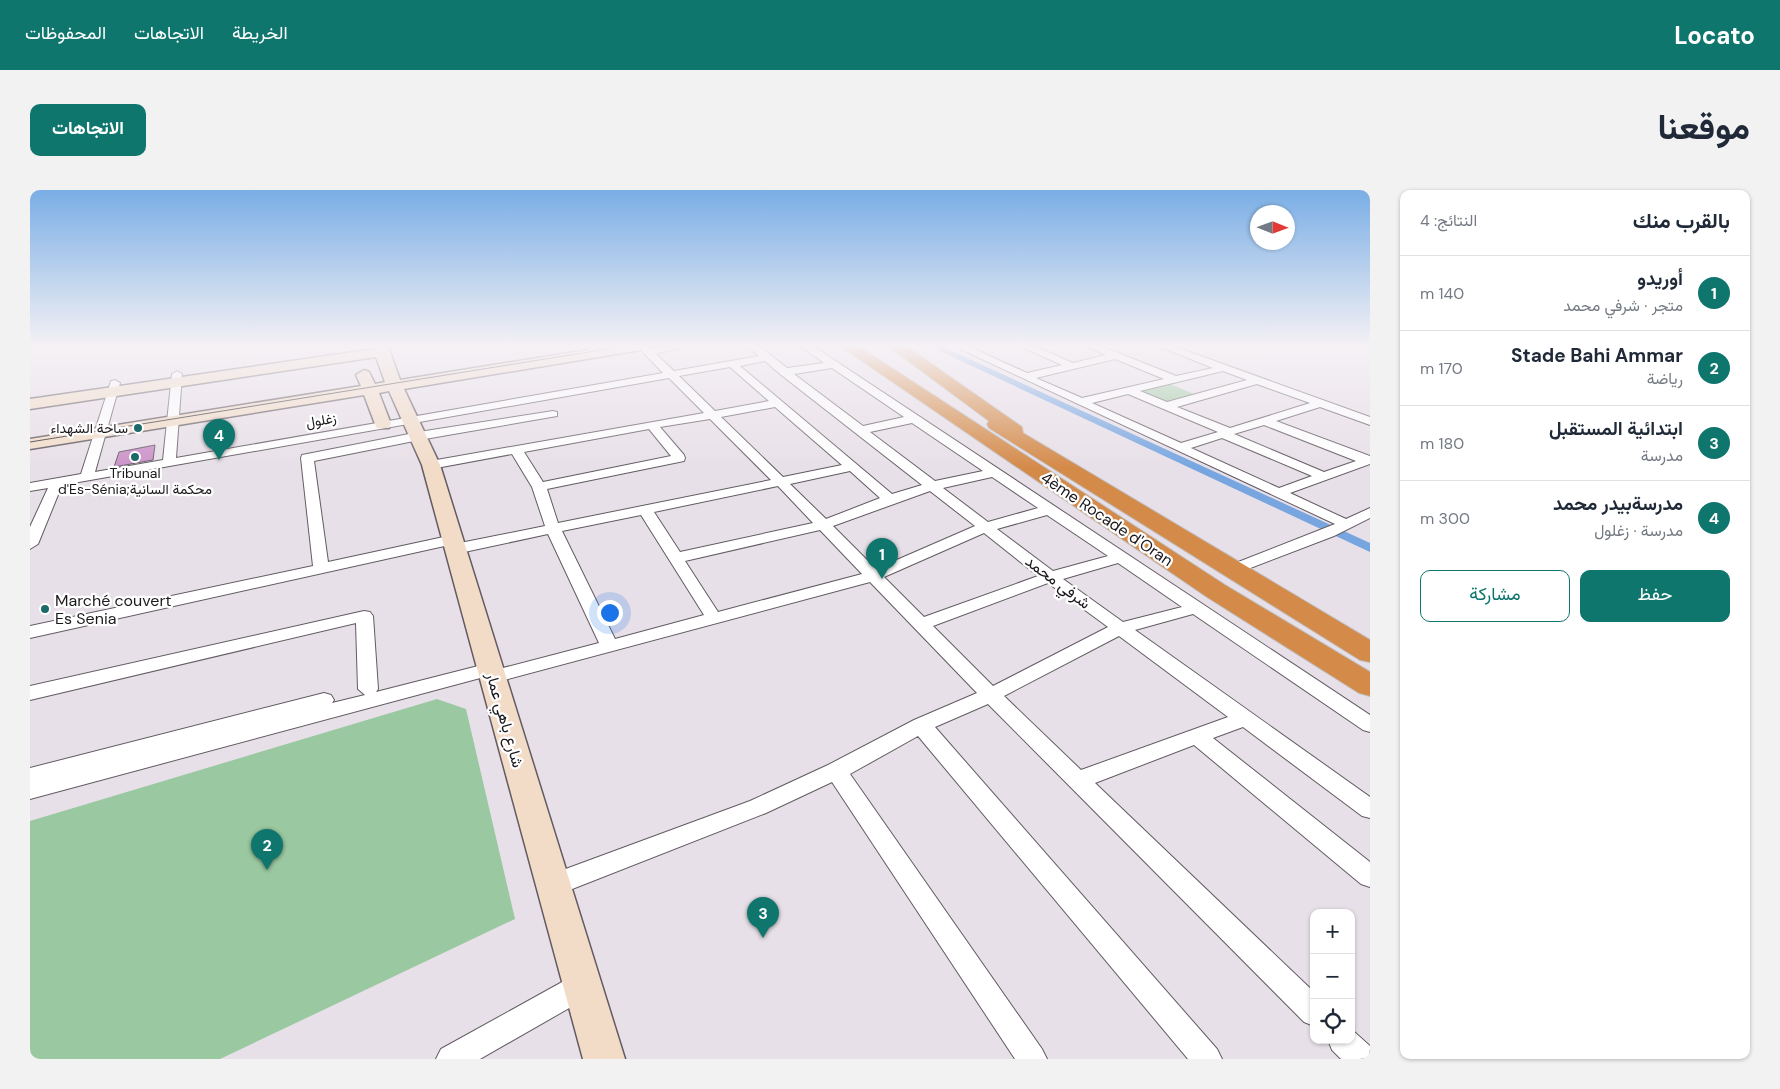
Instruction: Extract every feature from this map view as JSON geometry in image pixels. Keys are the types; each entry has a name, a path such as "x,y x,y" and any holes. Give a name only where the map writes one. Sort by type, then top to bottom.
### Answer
{"highway":[{"path":"879,387 1216,591"},
{"name":"4ème Rocade d'Oran","path":"908,387 1216,591 1370,686"},
{"name":"4ème Rocade d'Oran","path":"938,387 1370,653"},
{"path":"952,387 1050,457"}],"main road":[{"path":"30,404 115,387"},
{"path":"30,395 118,387"},
{"path":"30,444 103,430 368,387 383,424"},
{"name":"شارع باهي عمار","path":"396,387 431,464 604,1059"},
{"path":"30,439 103,430"}],"street":[{"path":"87,477 115,387"},
{"path":"170,462 171,419 176,387"},
{"name":"زغلول","path":"30,487 383,424 415,427 608,387"},
{"path":"681,387 781,482 991,695 1310,1008"},
{"path":"758,387 890,499"},
{"name":"شرفي محمد","path":"803,387 1050,577 1370,809"},
{"path":"869,387 912,419 1370,725"},
{"path":"1046,387 1277,493 1337,528"},
{"path":"1081,402 1149,387"},
{"path":"1184,387 1204,396"},
{"path":"1167,406 1236,387"},
{"path":"1276,387 1370,421"},
{"path":"1130,391 1325,476"},
{"path":"431,464 777,403"},
{"path":"1179,448 1321,403"},
{"path":"320,569 307,458 415,427 553,414"},
{"path":"860,430 912,419"},
{"path":"1265,421 1369,460"},
{"path":"539,487 679,458 652,425"},
{"path":"516,450 539,487 553,529 610,646"},
{"path":"1277,493 1369,460"},
{"path":"30,632 320,569 553,529 852,467"},
{"path":"676,558 823,524 890,499 932,486 993,473"},
{"path":"30,544 57,482"},
{"path":"645,510 714,618"},
{"path":"30,776 368,689 610,646 873,576 986,527 1048,510"},
{"path":"1234,569 1337,528 1370,512"},
{"path":"921,624 1050,577 1119,558"},
{"path":"553,885 758,807 836,771 921,725 991,695 1120,628 1197,608"},
{"path":"30,693 364,616 368,689"},
{"path":"30,790 490,668"},
{"path":"1078,780 1246,718"},
{"path":"921,725 1207,1059"},
{"path":"1196,736 1370,876"},
{"path":"836,771 1032,1059"},
{"path":"450,1059 582,985"},
{"path":"1346,1044 1362,1059"}],"green space":[{"path":"1159,387 1176,387 1194,394 1165,402 1140,391"},
{"path":"437,699 466,709 515,919 220,1059 30,1059 30,821"}],"building":[{"name":"Tribunal d'Es-Sénia;محكمة السانية","path":"155,445 153,460 114,467 119,452"}],"waterway":[{"path":"1021,387 1370,548"}],"tram line":[{"path":"30,442 374,387"}],"place":[{"name":"ساحة الشهداء","path":"138,428"},
{"name":"Tribunal d'Es-Sénia;محكمة السانية","path":"135,457"},
{"name":"مدرسةبيدر محمد","path":"219,460"},
{"name":"أوريدو","path":"882,579"},
{"name":"Marché couvert Es Senia","path":"45,609"},
{"name":"Stade Bahi Ammar","path":"267,870"},
{"name":"ابتدائية المستقبل","path":"763,938"}]}
